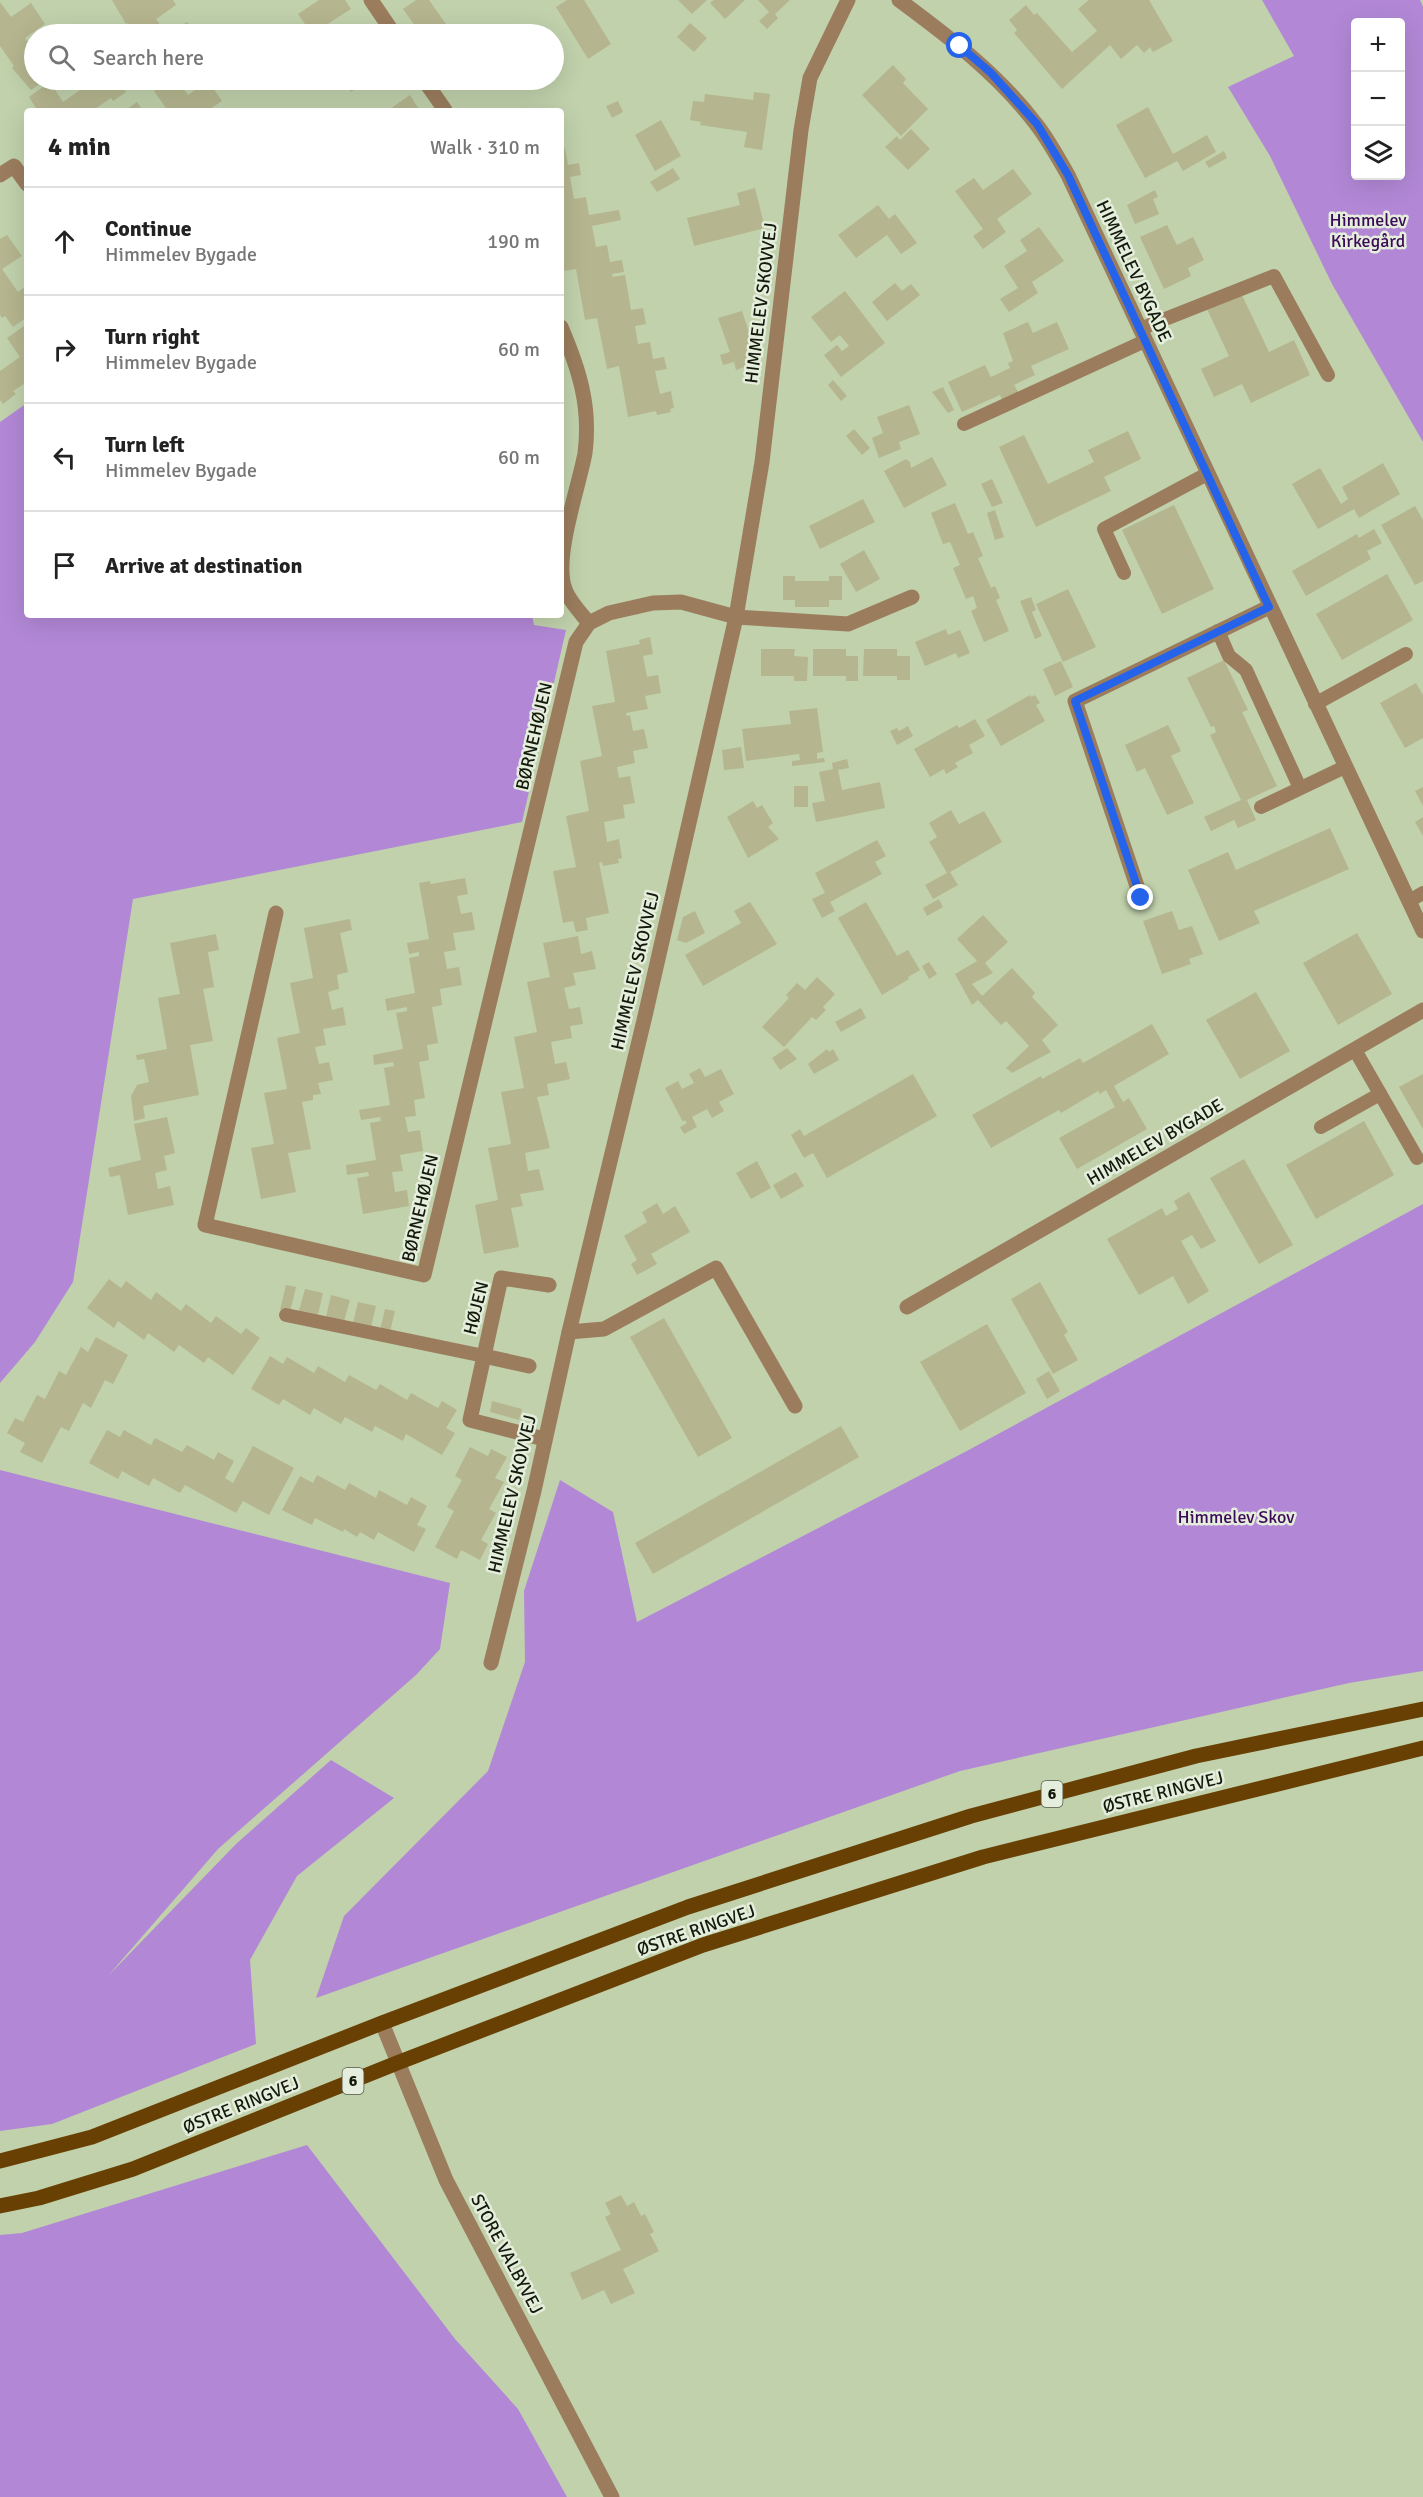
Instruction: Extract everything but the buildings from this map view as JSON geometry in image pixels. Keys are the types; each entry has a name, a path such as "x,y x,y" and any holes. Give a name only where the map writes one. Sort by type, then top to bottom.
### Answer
{"main road":[{"name":"ØSTRE RINGVEJ","path":"0,2161 92,2136 688,1907 971,1816 1196,1756 1423,1709"},
{"name":"ØSTRE RINGVEJ","path":"0,2206 39,2198 133,2169 397,2063 703,1945 972,1860 1423,1748"}],"street":[{"path":"370,0 387,24"},
{"name":"HIMMELEV SKOVVEJ","path":"491,1663 534,1491 544,1439 645,1016 736,617 762,462 801,130 810,78 848,0"},
{"name":"HIMMELEV BYGADE","path":"899,0 947,35 991,73 1037,124 1068,175 1423,931"},
{"path":"431,90 444,108"},
{"path":"0,175 14,166 24,180"},
{"path":"564,334 578,366 586,412 585,452 564,547"},
{"path":"564,582 565,589 589,623 609,613 653,603 681,602 736,617 848,624 912,597"},
{"path":"1141,898 1075,701 1269,607"},
{"name":"BØRNEHØJEN","path":"276,913 205,1225 424,1275 576,642 589,623"},
{"name":"HIMMELEV BYGADE","path":"907,1307 1423,1010"},
{"path":"569,1332 604,1329 716,1268 795,1407"},
{"name":"HØJEN","path":"544,1439 470,1420 501,1278 549,1285"},
{"name":"HØJEN","path":"484,1356 529,1366"},
{"name":"STORE VALBYVEJ","path":"382,2023 446,2180 612,2497"}],"lane":[{"path":"964,424 1142,335 1274,276 1328,375"},
{"path":"1124,573 1104,529 1207,474"},
{"path":"1218,631 1229,656 1246,670 1300,788"},
{"path":"1315,704 1406,654"},
{"path":"1261,807 1345,767"},
{"path":"1409,901 1423,893"},
{"path":"1355,1050 1417,1158"},
{"path":"1321,1127 1380,1094"},
{"path":"286,1316 484,1356"}],"green space":[{"name":"Himmelev Kirkegård","path":"1262,0 1420,0 1423,7 1423,442 1332,284 1270,156 1228,87 1294,56"},
{"path":"24,405 24,618 533,618 534,625 566,630 522,822 133,899 73,1282 35,1342 0,1383 0,422"},
{"name":"Himmelev Skov","path":"1423,1204 1423,1671 1349,1683 960,1771 316,1998 344,1916 488,1771 525,1662 524,1591 560,1480 613,1512 637,1622 963,1453"},
{"path":"0,1470 450,1583 440,1649 416,1675 218,1849 108,1976 236,1844 331,1760 394,1798 297,1876 250,1960 256,2044 52,2124 0,2131"},
{"path":"307,2145 455,2339 518,2409 567,2497 0,2497 0,2235 22,2233"}],"route":[{"path":"960,46 991,73 1037,124 1068,175 1269,607 1075,701 1141,898"}]}
